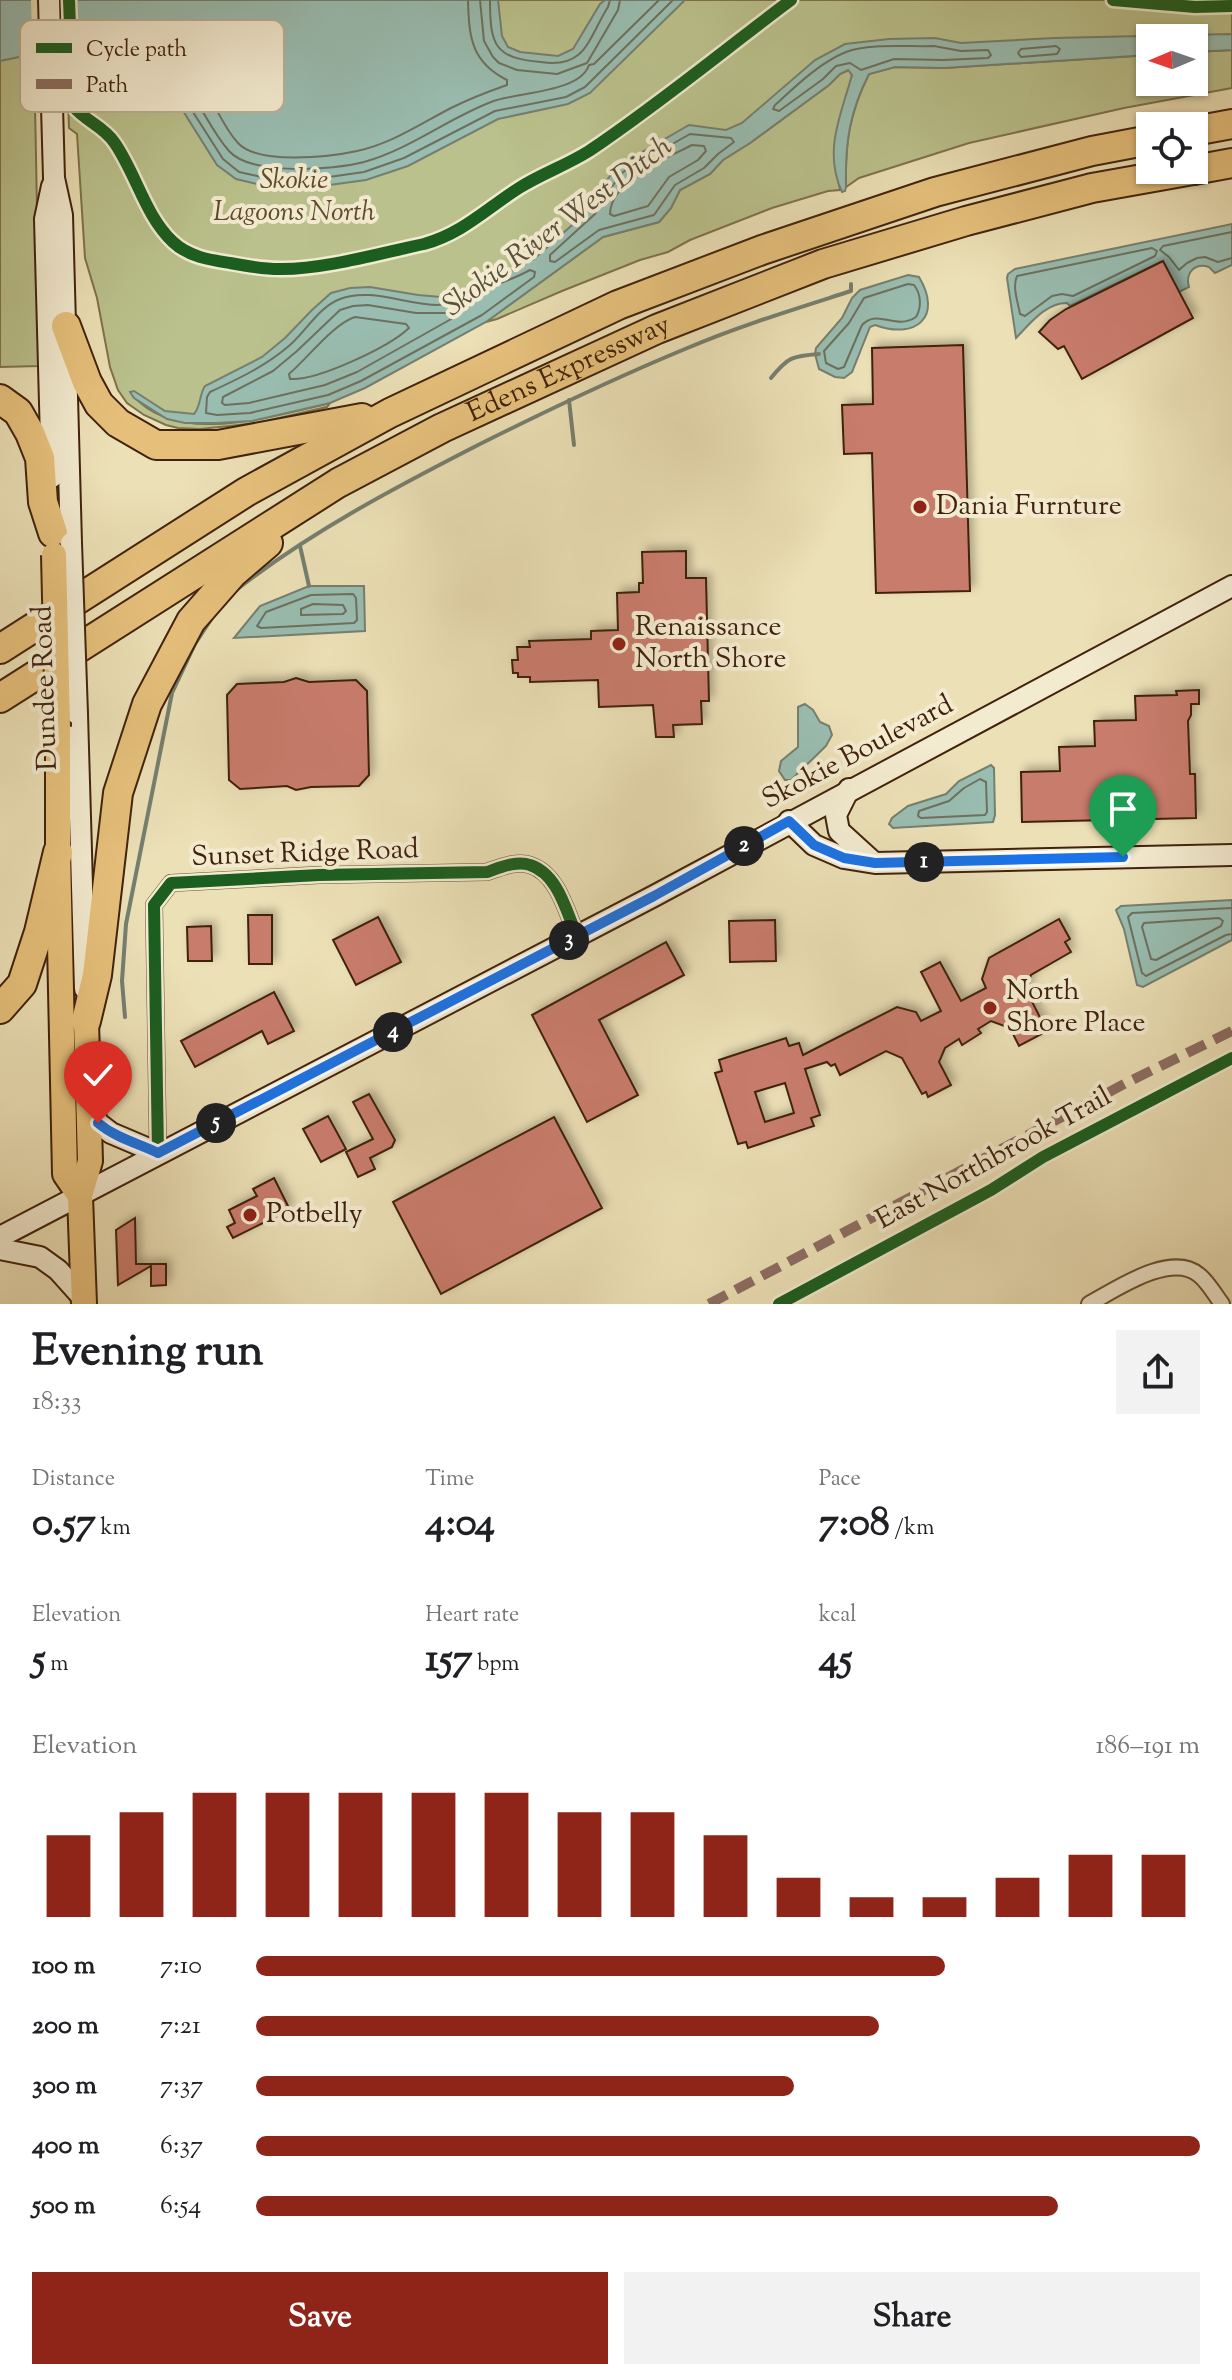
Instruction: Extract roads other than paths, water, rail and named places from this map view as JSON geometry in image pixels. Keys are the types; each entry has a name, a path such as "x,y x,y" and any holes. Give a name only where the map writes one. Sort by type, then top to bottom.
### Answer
{"highway":[{"path":"1208,128 1232,124"},
{"name":"Edens Expressway","path":"0,649 246,492 390,413 618,305 762,250 935,192 1136,143"},
{"name":"Edens Expressway","path":"1208,167 1232,163"},
{"name":"Edens Expressway","path":"0,698 338,483 442,428 643,335 823,264 966,221 1092,188 1136,180"},
{"path":"66,326 87,382 99,404 118,423 156,445 218,445 390,413"},
{"path":"0,399 18,412 35,445 40,458 43,502 60,544"},
{"path":"86,1021 97,975 118,793 147,704 191,621 233,573 338,483"},
{"path":"0,1009 22,984 39,932 58,852"}],"main road":[{"name":"Dundee Road","path":"49,0 50,20"},
{"name":"Dundee Road","path":"53,112 54,178 62,215 66,326 60,544"},
{"name":"Dundee Road","path":"54,178 45,219 68,720 86,1021 90,1161 80,1196 84,1301"},
{"name":"Skokie Boulevard","path":"0,1237 577,936 1232,586"},
{"name":"Dundee Road","path":"68,720 58,852 65,1174 80,1196"},
{"path":"849,789 836,815 839,831 875,863"},
{"path":"789,821 814,845 844,858 875,863 1232,855"},
{"path":"88,1099 98,1123 111,1133 158,1153"},
{"path":"0,1249 40,1257 58,1270 84,1301"}],"street":[{"name":"Sunset Ridge Road","path":"158,1153 154,905 171,883 319,875 487,872 509,865 528,864 551,878 577,936"},
{"path":"1089,1304 1150,1272 1176,1267 1197,1273 1222,1304"}],"water":[{"path":"0,0 498,0 502,36 508,47 520,52 558,56 573,49 605,0 685,0 590,93 568,104 498,119 408,166 366,180 322,186 265,186 236,179 217,165 184,112 284,112 284,20 20,20 20,57 0,61"},
{"path":"1232,34 1232,50 1208,51 1208,35"},
{"path":"1136,36 1136,56 944,68 895,67 869,74 853,116 846,157 846,187 842,192 834,162 834,148 852,75 848,70 723,160 710,174 680,190 659,222 603,237 486,322 365,388 330,403 252,421 217,423 185,423 167,419 134,398 130,392 134,391 165,411 194,414 205,386 262,357 331,293 370,287 441,297 511,271 534,259 590,209 618,166 689,125 726,130 742,123 815,60 845,44 889,39 935,38 961,43"},
{"path":"1232,224 1232,265 1215,273 1209,267 1195,267 1188,277 1189,287 1179,292 1162,261 1070,306 1067,303 1052,307 1016,338 1007,278 1015,269"},
{"path":"908,275 919,277 926,291 928,303 921,322 903,329 870,327 852,372 844,378 819,369 816,348 842,318 852,298 860,290"},
{"path":"309,586 364,586 365,631 234,638 260,606"},
{"path":"805,704 820,722 829,726 832,735 826,746 791,780 785,780 779,771 781,761 798,747 798,707"},
{"path":"991,765 994,768 993,822 893,828 889,824 908,806 946,794 959,781"},
{"path":"1232,900 1232,940 1143,987 1137,985 1124,929 1116,910 1121,906"}],"waterway":[{"path":"235,591 323,530 480,444 633,371 746,325 851,291 851,284"},
{"path":"771,378 791,359 819,354"},
{"path":"569,400 574,445"},
{"path":"300,546 309,586"},
{"path":"125,1017 122,981 126,924 172,693 195,644 212,618"}],"place":[{"name":"Dania Furnture","path":"920,507"},
{"name":"Renaissance North Shore","path":"619,644"},
{"name":"North Shore Place","path":"990,1008"},
{"name":"Potbelly","path":"250,1215"}],"park label":[{"name":"Skokie Lagoons North","path":"294,197"}],"water label":[{"name":"Skokie River West Ditch","path":"558,227"}]}
